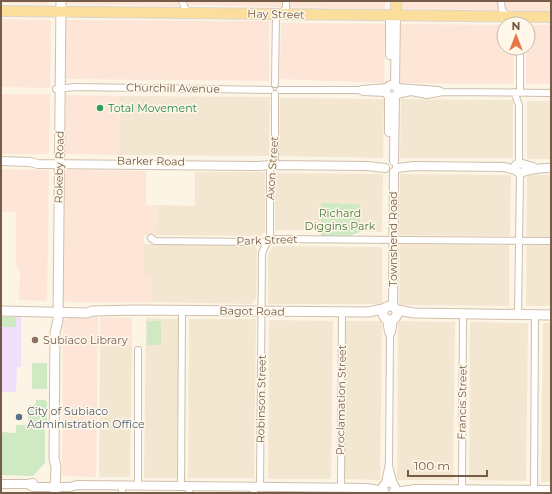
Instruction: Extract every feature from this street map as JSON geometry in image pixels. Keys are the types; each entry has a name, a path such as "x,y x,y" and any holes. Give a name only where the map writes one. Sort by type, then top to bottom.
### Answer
{"main road":[{"name":"Rokeby Road","path":"53,488 56,468 54,458 55,333 58,320 56,310 58,12 56,1"},
{"name":"Rokeby Road","path":"58,12 61,1"},
{"name":"Townshend Road","path":"390,1 393,15"},
{"name":"Townshend Road","path":"393,15 396,1"},
{"name":"Hay Street","path":"1,11 393,15 496,18"},
{"name":"Hay Street","path":"536,18 551,17"},
{"name":"Bagot Road","path":"1,306 87,313 92,311 137,310 551,315"},
{"name":"Bagot Road","path":"1,311 56,310"}],"street":[{"path":"182,1 186,10 194,13"},
{"path":"275,91 272,85 275,84 278,14 286,8 286,1"},
{"path":"501,1 503,11 510,16"},
{"name":"Townshend Road","path":"390,489 388,463 390,336 392,332 390,313 393,15"},
{"path":"518,314 520,105 517,93 519,56"},
{"name":"Churchill Avenue","path":"58,87 71,86 75,88 275,91 359,90 363,92 438,90 443,92 551,93"},
{"name":"Axon Street","path":"262,311 262,253 270,236 270,171 275,161 275,91"},
{"path":"520,105 522,98 528,93"},
{"name":"Barker Road","path":"1,162 30,162 38,164 57,162 250,162 272,165 551,168"},
{"name":"Park Street","path":"151,238 155,240 267,242 274,239 551,241"},
{"path":"182,311 186,488"},
{"name":"Robinson Street","path":"256,489 262,311"},
{"name":"Proclamation Street","path":"341,488 342,312"},
{"name":"Francis Street","path":"462,489 463,314"},
{"path":"534,490 535,315"},
{"path":"138,350 138,486"},
{"path":"1,484 28,484 33,487 53,488 70,483 122,489 138,486 320,490 367,488 551,490"}],"shaded area":[{"path":"1,1 51,1 47,4 1,3"},
{"path":"67,1 178,1 178,6 67,4"},
{"path":"185,1 284,1 284,7 188,5"},
{"path":"290,1 385,1 385,9 289,7"},
{"path":"400,1 499,1 499,10 400,9"},
{"path":"504,1 551,1 551,11 506,10 504,8"},
{"path":"2,19 51,21 50,88 2,87"},
{"path":"66,20 269,21 269,81 66,79"},
{"path":"282,23 385,24 384,83 280,79"},
{"path":"401,24 496,25 496,56 514,56 513,84 400,83"},
{"path":"536,25 551,25 551,84 526,84 526,56 536,56"},
{"path":"1,94 50,94 49,152 47,154 1,154"},
{"path":"66,95 120,96 119,155 65,153"},
{"path":"120,96 270,97 269,156 119,155"},
{"path":"280,98 384,99 383,158 279,156"},
{"path":"401,99 513,100 513,158 400,158"},
{"path":"527,101 551,101 551,159 527,159"},
{"path":"1,169 49,171 47,301 19,300 20,271 16,267 16,212 1,212"},
{"path":"64,170 146,171 146,205 157,205 156,235 144,235 143,274 151,275 151,302 66,302 63,299"},
{"path":"195,172 265,172 265,232 260,236 156,235 157,205 195,206"},
{"path":"275,173 383,174 382,232 360,232 360,204 321,203 321,230 275,230"},
{"path":"400,174 511,175 510,236 399,235"},
{"path":"527,175 551,175 551,306 526,306"},
{"path":"144,244 254,246 257,248 256,299 251,304 151,302 151,275 143,275"},
{"path":"400,244 509,245 509,306 399,305"},
{"path":"273,246 382,247 382,304 268,304 268,255"},
{"path":"1,317 21,317 21,367 17,367 16,392 1,392"},
{"path":"68,317 98,317 96,477 64,476 62,474 63,322"},
{"path":"100,317 132,318 132,346 100,346"},
{"path":"146,318 181,319 179,478 144,478"},
{"path":"189,319 256,319 254,478 188,478"},
{"path":"269,320 333,321 331,479 268,479"},
{"path":"345,321 380,321 382,323 380,480 343,479"},
{"path":"398,321 455,322 453,480 397,480"},
{"path":"470,322 528,323 526,481 469,480"},
{"path":"543,323 551,323 551,482 541,482"},
{"path":"100,346 132,346 130,477 99,477"}],"green space":[{"name":"Richard Diggins Park","path":"321,203 360,204 360,232 350,236 321,236"},
{"path":"1,317 16,317 16,327 1,327"},
{"path":"147,321 161,321 161,345 147,345"},
{"path":"32,363 47,363 47,389 32,389"},
{"path":"36,400 45,400 47,402 47,421 45,421 45,463 33,476 1,475 1,432 16,433 16,425 28,425 29,405 35,405"}],"place":[{"name":"Total Movement","path":"100,108"},
{"name":"Subiaco Library","path":"35,340"},
{"name":"City of Subiaco Administration Office","path":"19,417"}]}
